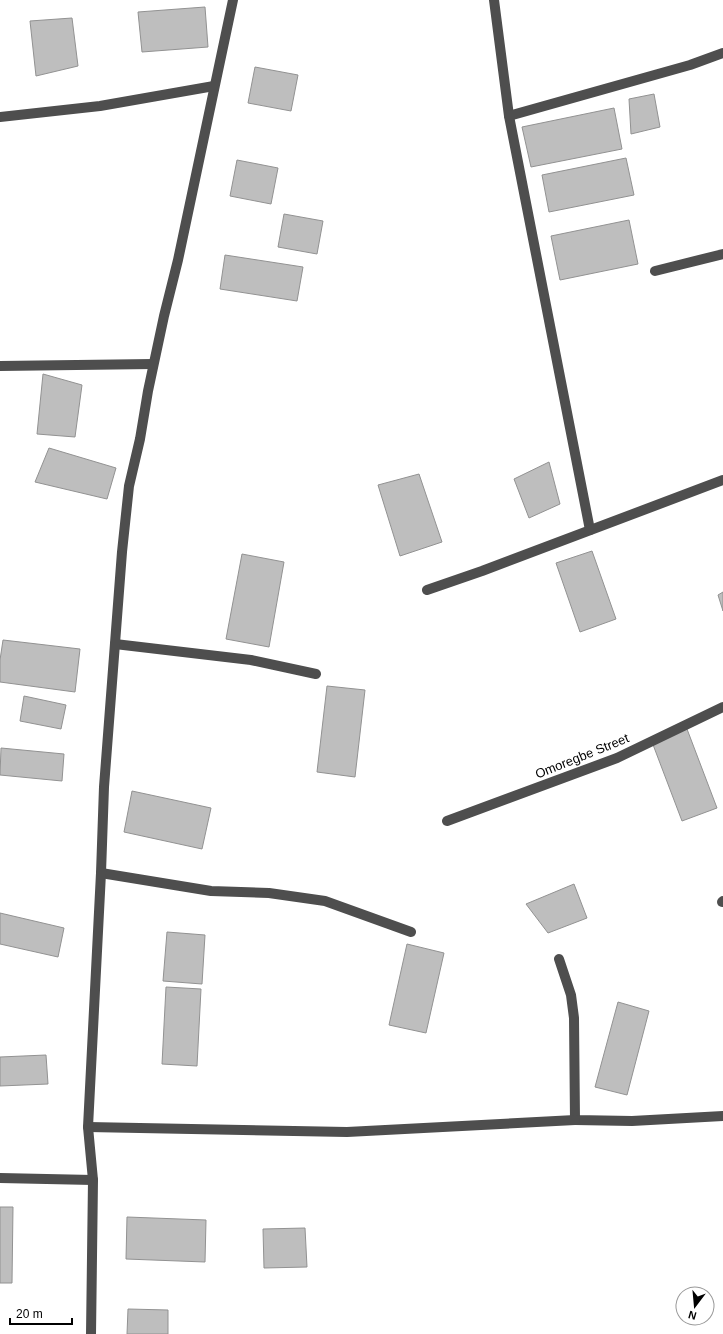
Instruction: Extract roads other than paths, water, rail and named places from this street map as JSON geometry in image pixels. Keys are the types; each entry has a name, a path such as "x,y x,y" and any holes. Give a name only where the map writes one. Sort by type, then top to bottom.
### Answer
{"street":[{"path":"92,1334 92,1180 88,1127 104,787 122,552 129,486 233,0"},
{"path":"494,0 509,116 590,530"},
{"path":"509,116 690,65 723,53"},
{"path":"0,117 100,106 214,86"},
{"path":"655,271 723,254"},
{"path":"0,366 154,364"},
{"path":"427,590 482,571 723,480"},
{"path":"115,644 251,660 316,674"},
{"name":"Omoregbe Street","path":"447,821 617,758 723,707"},
{"path":"101,873 211,891 269,893 325,901 411,932"},
{"path":"559,959 571,995 574,1018 575,1120"},
{"path":"88,1127 347,1132 575,1120 632,1121 723,1116"},
{"path":"0,1178 92,1180"}]}
